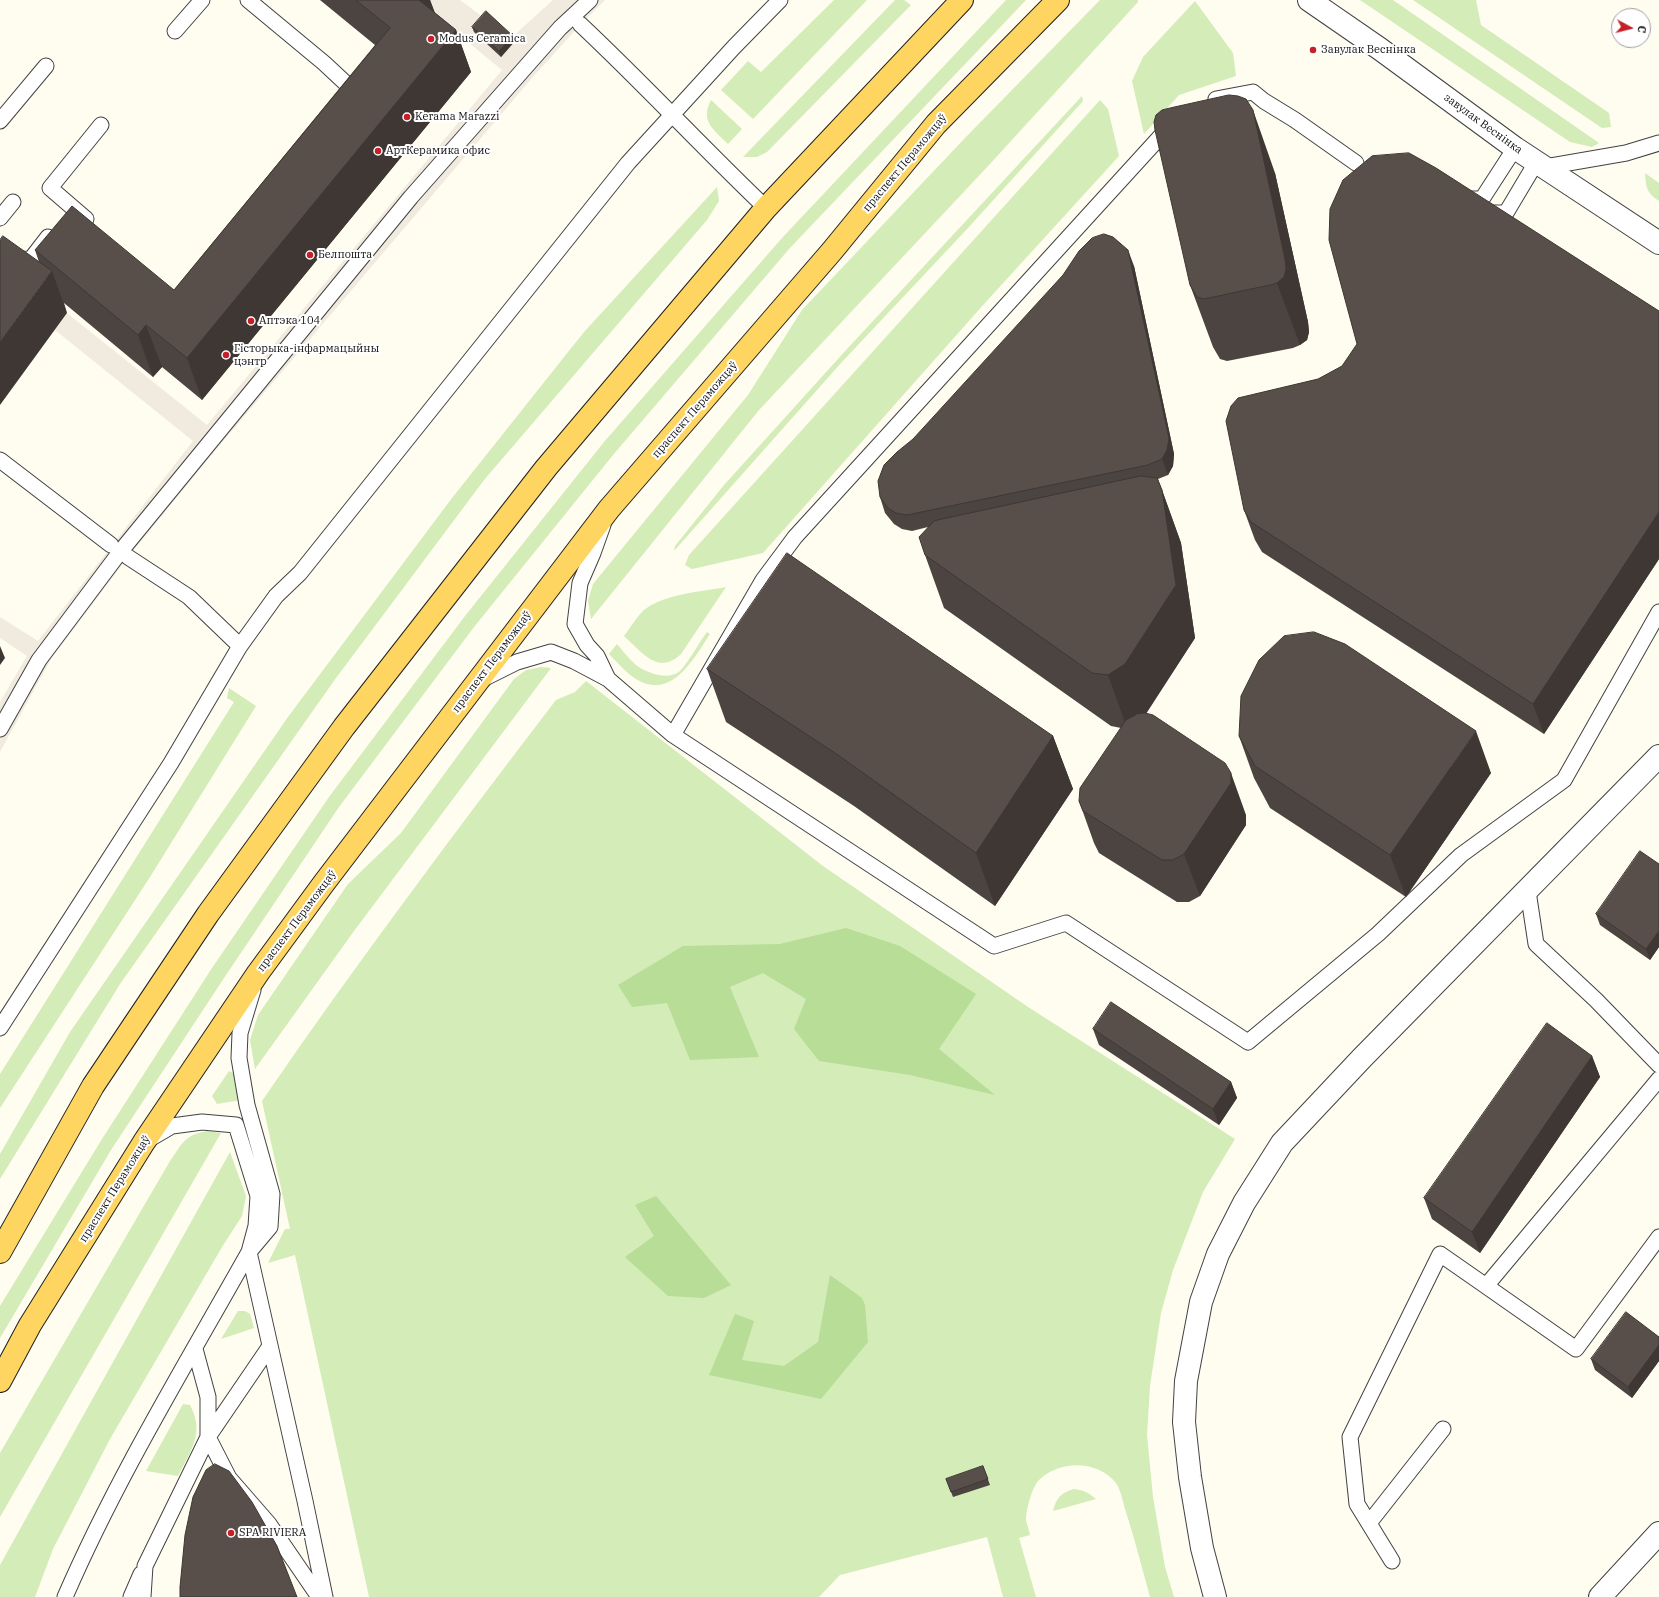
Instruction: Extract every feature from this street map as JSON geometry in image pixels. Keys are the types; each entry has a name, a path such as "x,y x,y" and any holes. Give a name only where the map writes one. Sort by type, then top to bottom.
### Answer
{"main road":[{"path":"0,1252 93,1086 208,914 340,733 546,468 766,208 962,0"},
{"name":"праспект Пераможцаў","path":"0,1381 30,1325 144,1142 258,973 609,509 832,251 936,124 1058,0"}],"street":[{"name":"завулак Веснінка","path":"1309,0 1380,49 1515,148 1659,243"},
{"path":"1215,1597 1201,1540 1190,1477 1184,1422 1186,1381 1201,1302 1218,1254 1244,1203 1282,1143 1362,1058 1659,756"},
{"path":"1600,1597 1659,1533"}],"lane":[{"path":"175,31 202,0"},
{"path":"248,0 324,63 354,91 342,104"},
{"path":"0,729 39,660 120,552 411,197 560,28 590,0"},
{"path":"0,1028 171,763 240,646 268,606 300,573 628,163 671,114 780,0"},
{"path":"580,24 626,67 766,208"},
{"path":"0,121 46,66"},
{"path":"1199,102 1253,92 1356,163"},
{"path":"673,735 763,580 795,537 1180,116"},
{"path":"99,230 65,217 50,188 101,125"},
{"path":"1470,213 1506,213 1541,164 1626,153 1659,143"},
{"path":"1447,198 1482,199 1515,148"},
{"path":"0,218 13,202"},
{"path":"0,260 31,259 65,217"},
{"path":"0,460 112,545"},
{"path":"608,679 597,656 587,645 575,624 580,583 609,509"},
{"path":"128,557 189,597 240,646"},
{"path":"476,683 517,662 550,652 574,662 608,679 673,735 994,946 1066,923 1248,1042 1378,934 1460,855 1564,780 1659,612"},
{"path":"1528,890 1536,944 1596,1000 1659,1065"},
{"path":"64,1597 137,1449 249,1252 270,1227 272,1194 247,1105 239,1058 240,1033 258,973"},
{"path":"1486,1286 1659,1079"},
{"path":"144,1142 172,1126 202,1122 236,1125 258,1196 256,1226 249,1252 325,1597"},
{"path":"1392,1561 1358,1504 1350,1437 1440,1254 1576,1349 1659,1237"},
{"path":"131,1597 208,1437 270,1346"},
{"path":"195,1348 208,1397 208,1437 229,1478 269,1524 319,1597"},
{"path":"1369,1523 1443,1429"},
{"path":"143,1597 145,1566"}],"green space":[{"path":"834,0 867,0 753,119 721,90 748,61 761,72"},
{"path":"895,0 904,0 911,5 767,152 757,157 743,157"},
{"path":"1006,0 1026,0 789,249 613,455 474,627 339,807 224,978 111,1150 0,1338 0,1306 102,1139 212,968 329,797 465,616 604,442 782,238"},
{"path":"1100,0 1138,0 1138,2 989,165 759,410 591,619 588,601 593,584 748,395 802,310 965,138"},
{"path":"1360,0 1393,0 1599,143 1592,147 1570,142"},
{"path":"1413,0 1476,0 1481,25 1609,113 1611,127 1602,128"},
{"path":"1195,1 1233,53 1236,76 1179,95 1144,134 1132,81 1143,57"},
{"path":"1082,96 1083,101 968,228 841,363 674,551 675,546 724,485 847,349"},
{"path":"711,100 742,129 728,144 713,129 708,119 708,107"},
{"path":"1100,100 1108,109 1119,156 984,304 763,553 692,569 685,565 689,555"},
{"path":"1645,173 1659,183 1659,201 1648,190"},
{"path":"717,187 719,201 707,220 484,480 336,678 120,984 0,1179 0,1154 70,1032 288,717 452,498 584,332"},
{"path":"726,587 681,654 673,660 665,663 651,659 644,655 624,636 640,614 651,605 682,594"},
{"path":"707,632 710,634 689,665 671,681 660,685 649,684 632,677 609,654 617,644 640,668 658,675 664,676 675,674 680,671 687,662"},
{"path":"541,667 551,668 354,931 255,1069 250,1040 258,1015 348,884 401,833 514,679 526,670"},
{"path":"586,681 823,866 1028,1007 1235,1139 1203,1192 1173,1270 1161,1313 1150,1386 1147,1435 1153,1497 1165,1567 1174,1597 1150,1597 1122,1497 1116,1483 1108,1475 1099,1470 1078,1465 1068,1466 1048,1473 1036,1483 1030,1499 1026,1520 1030,1535 1019,1538 1036,1597 1003,1597 987,1537 840,1575 819,1597 369,1597 295,1255 268,1263 285,1229 290,1229 262,1101 333,999 406,899 556,700 575,692"},
{"path":"229,688 256,706 150,877 0,1108 0,1074 234,702 227,698"},
{"path":"846,928 900,946 976,994 939,1049 995,1095 910,1075 819,1061 794,1029 806,999 763,973 730,987 759,1057 690,1060 667,1003 632,1007 618,985 683,946 780,944"},
{"path":"229,1071 235,1074 241,1100 217,1104 212,1096"},
{"path":"208,1131 221,1133 0,1517 0,1453 170,1161 181,1145 189,1137 200,1132"},
{"path":"230,1152 246,1196 242,1216 222,1247 110,1439 53,1549 35,1597 0,1597 0,1565"},
{"path":"656,1196 731,1285 704,1298 668,1296 625,1257 654,1236 635,1205"},
{"path":"830,1275 862,1298 865,1305 868,1342 821,1399 709,1375 735,1314 754,1321 742,1360 784,1366 818,1342"},
{"path":"238,1311 245,1311 250,1314 254,1328 221,1339"},
{"path":"183,1404 190,1405 196,1424 196,1433 191,1449 178,1476 146,1471"},
{"path":"1074,1489 1086,1492 1096,1499 1053,1511 1060,1496"}],"shaded area":[{"path":"417,0 460,0 511,38 553,0 605,0 532,78 218,447 128,557 51,659 0,752 0,702 27,656 0,638 0,617 38,641 193,441 55,330 67,313 207,425 502,70"}],"building":[{"path":"356,0 419,0 456,30 187,358 146,325 138,335 35,250 72,206 174,290 390,28"},
{"path":"486,11 513,36 499,51 472,27"},
{"path":"1229,95 1246,99 1253,110 1286,269 1284,277 1277,283 1204,299 1197,297 1190,285 1154,122 1156,115 1162,110"},
{"path":"1409,153 1436,168 1659,311 1659,512 1533,704 1251,522 1244,510 1226,421 1231,406 1238,398 1318,379 1342,366 1357,344 1329,240 1330,209 1343,180 1372,156"},
{"path":"1104,234 1113,237 1128,250 1169,438 1167,450 1162,459 1148,465 907,515 896,513 888,508 880,497 878,481 884,465 913,439 1063,275 1079,251 1092,238"},
{"path":"3,236 52,271 0,342 0,240"},
{"path":"1141,476 1157,478 1162,490 1176,585 1125,664 1108,675 1092,673 925,555 919,537 934,521"},
{"path":"787,553 1053,736 976,853 835,753 707,669"},
{"path":"1314,632 1345,644 1476,731 1390,855 1255,766 1239,736 1241,696 1259,660 1284,636"},
{"path":"1145,713 1153,715 1225,763 1231,773 1231,783 1184,854 1173,860 1162,860 1083,811 1079,801 1080,788 1126,720 1137,714"},
{"path":"1640,851 1659,864 1659,931 1646,949 1596,914"},
{"path":"1111,1002 1231,1082 1213,1109 1093,1029"},
{"path":"1547,1023 1592,1056 1472,1232 1424,1198"},
{"path":"1626,1312 1659,1337 1659,1345 1628,1387 1591,1359"},
{"path":"215,1464 229,1471 252,1502 277,1546 297,1597 180,1597 185,1535 193,1497 206,1470"},
{"path":"983,1466 988,1479 951,1492 946,1479"}],"place":[{"name":"Modus Ceramica","path":"431,39"},
{"name":"Завулак Веснінка","path":"1313,50"},
{"name":"Kerama Marazzi","path":"407,117"},
{"name":"АртКерамика офис","path":"378,151"},
{"name":"Белпошта","path":"310,255"},
{"name":"Аптэка 104","path":"251,321"},
{"name":"Гісторыка-інфармацыйны цэнтр","path":"226,355"},
{"name":"SPA RIVIERA","path":"231,1533"}]}
